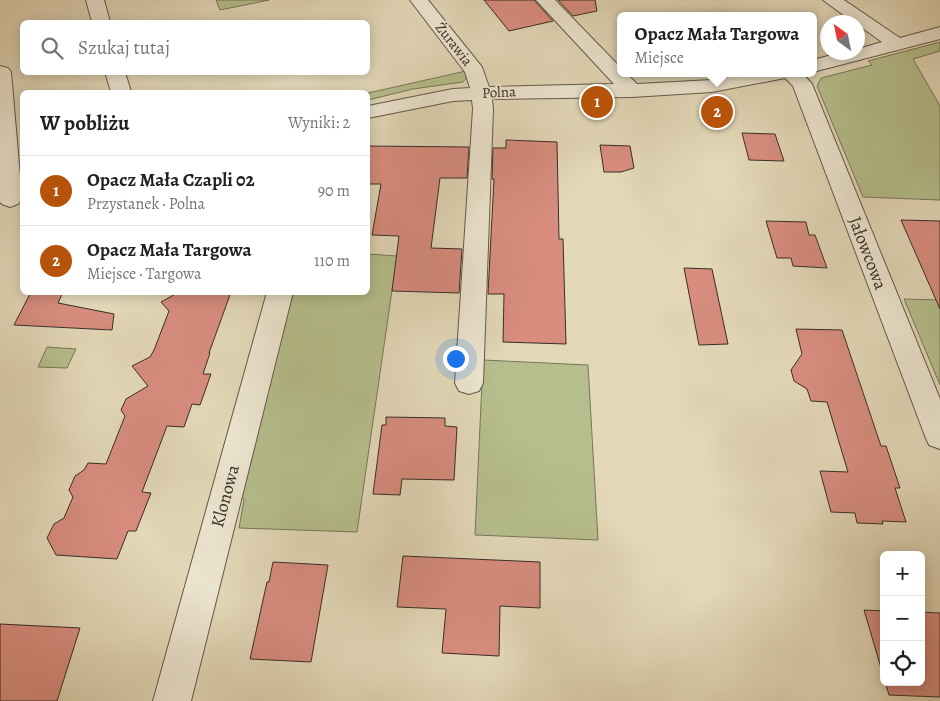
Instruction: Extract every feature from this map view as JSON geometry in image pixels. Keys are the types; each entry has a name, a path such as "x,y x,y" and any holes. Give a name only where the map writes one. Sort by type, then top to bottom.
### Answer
{"street":[{"path":"95,0 100,20"},
{"name":"Żurawia","path":"419,0 473,68 481,93 481,148 469,384"},
{"path":"545,0 617,75"},
{"path":"832,0 897,44"},
{"path":"817,65 940,33"},
{"path":"1,72 11,199"},
{"path":"116,75 120,90"},
{"path":"619,77 632,91"},
{"name":"Polna","path":"370,112 424,100 481,93 632,91 712,86 761,77"},
{"name":"Jałowcowa","path":"795,77 802,84 940,436"},
{"name":"Klonowa","path":"172,701 279,295"}],"green space":[{"path":"216,0 269,0 220,10"},
{"path":"940,42 940,51 913,59 940,106 940,200 863,197 817,86 821,78 872,65 868,61"},
{"path":"466,71 468,76 463,82 413,89 370,100 370,93"},
{"path":"370,254 397,256 357,532 239,528 244,500 240,495 291,295 370,295"},
{"path":"904,299 940,300 940,385"},
{"path":"47,347 76,349 67,368 38,367"},
{"path":"483,360 588,365 598,540 475,535"}],"building":[{"path":"484,0 534,0 553,21 509,31"},
{"path":"558,0 595,0 597,11 573,16"},
{"path":"742,133 775,134 784,161 749,160"},
{"path":"506,140 557,142 559,239 563,239 566,344 503,342 504,294 488,294 494,179 492,179 493,148 506,148"},
{"path":"600,145 630,146 634,168 621,172 604,172"},
{"path":"370,146 469,147 467,178 440,178 431,248 462,249 459,293 392,291 399,236 372,235 381,184 370,184"},
{"path":"901,220 940,221 940,309"},
{"path":"766,221 806,222 809,235 815,235 827,268 793,266 791,258 777,258"},
{"path":"684,268 712,269 728,344 699,345"},
{"path":"29,295 62,295 58,303 114,314 112,330 14,325"},
{"path":"174,295 230,295 203,374 211,374 200,405 192,404 184,427 167,426 142,492 151,493 136,531 128,531 117,559 56,555 47,538 54,524 64,518 73,497 69,490 75,476 84,470 88,463 106,464 125,416 121,410 126,399 148,386 132,366 150,357 154,350 169,311 161,302"},
{"path":"796,329 842,330 881,446 886,446 900,488 895,488 906,522 882,521 883,524 857,523 855,513 831,512 820,471 848,472 827,402 811,401 807,389 794,381 791,370 802,354"},
{"path":"386,417 445,418 445,426 457,427 454,480 402,479 400,495 373,494 382,425 386,425"},
{"path":"403,556 540,562 540,608 500,606 499,656 442,653 446,609 397,607"},
{"path":"273,562 328,565 311,662 250,659"},
{"path":"864,610 880,611 880,664"},
{"path":"925,612 940,613 940,697 889,695 886,686 925,686"},
{"path":"0,624 80,628 57,701 0,701"}],"place":[{"name":"Opacz Mała Czapli 02","path":"597,102"},
{"name":"Opacz Mała Targowa","path":"717,112"}]}
